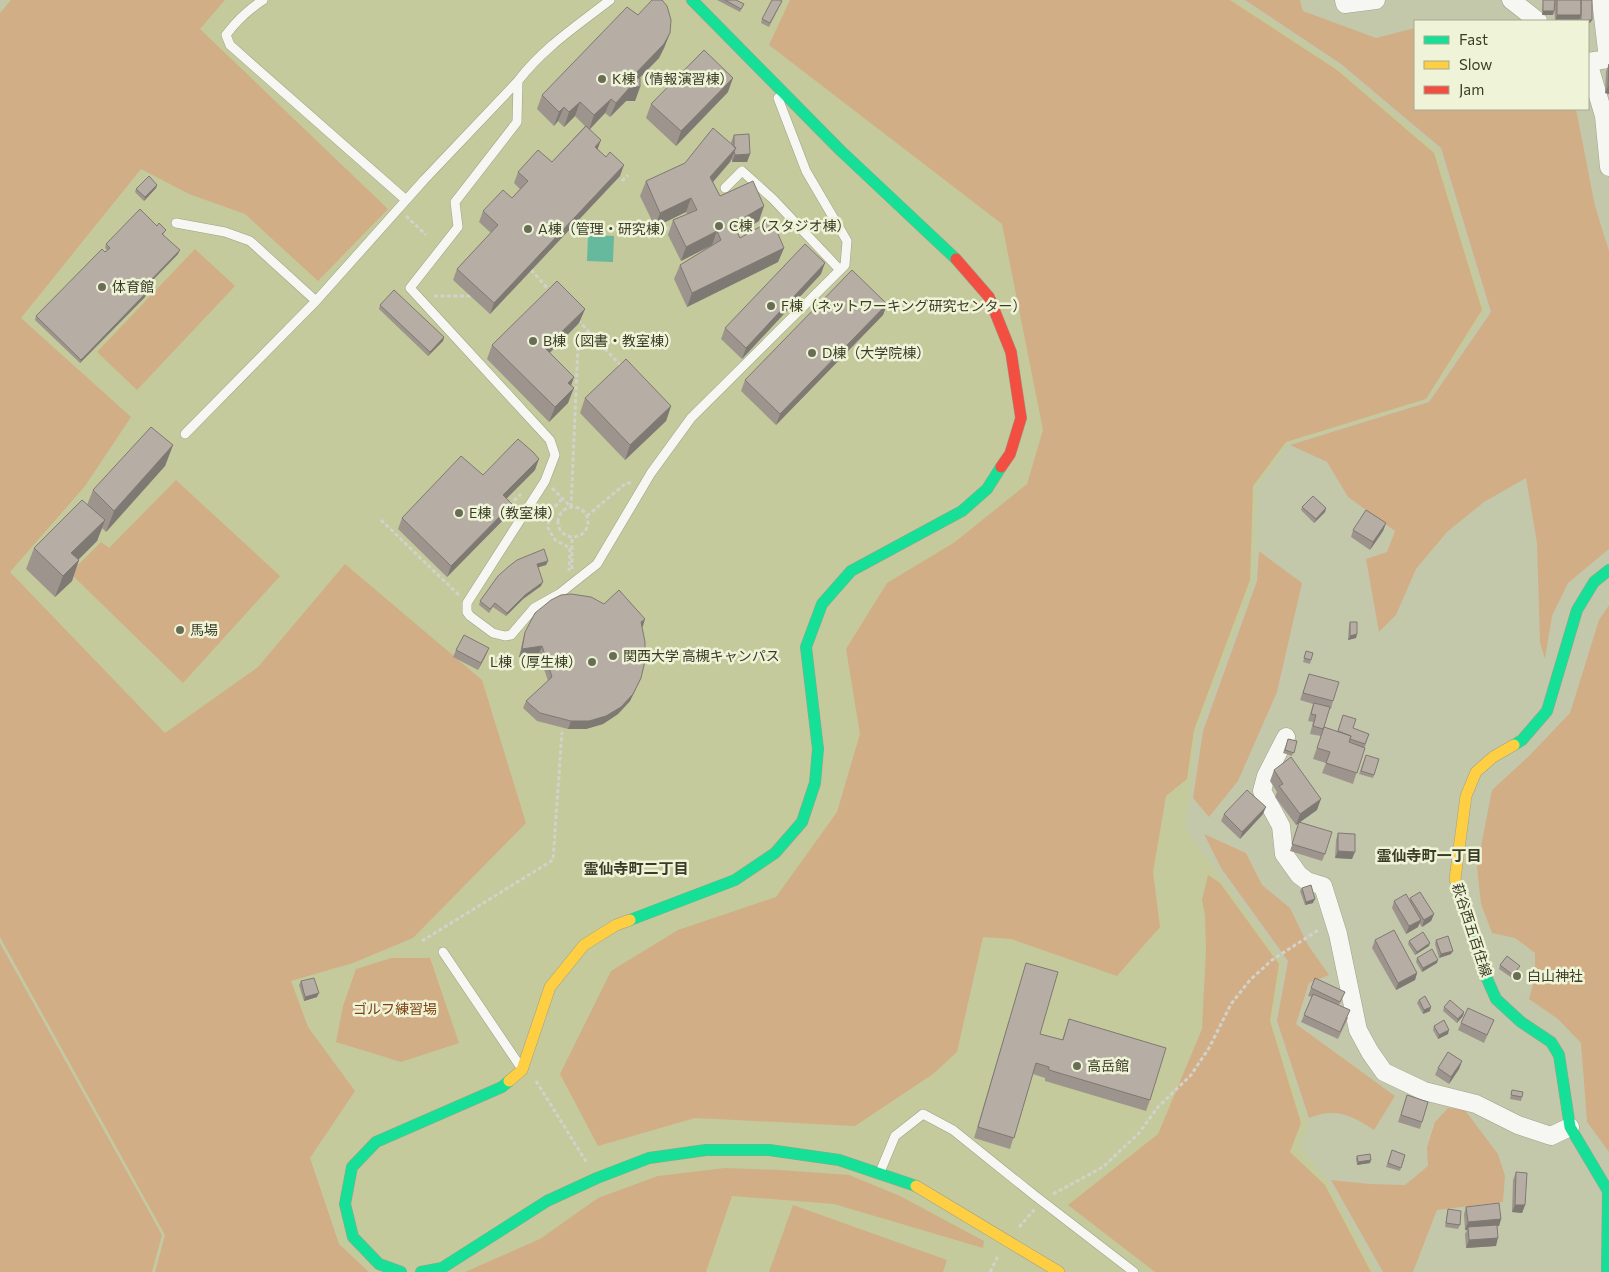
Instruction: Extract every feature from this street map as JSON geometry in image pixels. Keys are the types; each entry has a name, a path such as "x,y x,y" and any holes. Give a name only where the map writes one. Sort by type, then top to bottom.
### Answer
{"street":[{"path":"401,1272 379,1264 353,1237 345,1204 352,1168 376,1142 502,1087 527,1072 550,987 584,945 616,924 735,880 775,853 802,822 815,782 818,748 806,647 822,604 852,571 962,511 987,489 1010,454 1021,418 1012,352 989,297 962,264 840,150 692,0"},
{"path":"1344,0 1344,4 1376,0"},
{"path":"1512,0 1537,20"},
{"path":"1589,62 1608,59 1601,0"},
{"path":"1589,65 1604,116 1609,167"},
{"name":"萩谷西五百住線","path":"1607,1272 1608,1190 1570,1127 1559,1055 1551,1042 1521,1022 1496,999 1481,965 1455,879 1466,796 1476,772 1493,757 1522,740 1547,712 1577,610 1594,582 1609,570"},
{"path":"1286,737 1266,776 1262,791 1281,826 1284,854 1299,875 1307,881 1323,886 1338,934 1358,1030 1384,1072 1424,1091 1476,1104 1518,1125 1551,1136 1570,1127"},
{"path":"421,1272 442,1268 547,1201 597,1178 649,1158 706,1150 769,1150 839,1160 913,1184 1059,1272"}],"lane":[{"path":"263,0 248,10 230,29 226,35 230,45 406,200"},
{"path":"186,434 316,301 406,200 518,81 529,66 561,37 610,0"},
{"path":"518,81 517,122 455,202 458,227 410,288 550,440 555,455 545,482 467,603 467,612 470,616 493,633 505,636 511,635 534,608 559,594 597,564 645,482 691,418 845,265 847,241 806,171 771,80"},
{"path":"725,188 742,171 774,199 840,270"},
{"path":"176,223 225,232 250,241 316,301"},
{"path":"443,952 527,1072"},
{"path":"880,1173 895,1136 923,1114 953,1130 1041,1201 1134,1272"}],"path":[{"path":"622,181 628,175"},
{"path":"399,209 426,235"},
{"path":"648,238 672,226"},
{"path":"531,270 556,297"},
{"path":"417,296 471,296"},
{"path":"574,318 624,370"},
{"path":"571,507 578,346 588,331"},
{"path":"545,482 571,507 581,509 587,516 588,526 582,535 572,537 563,534 558,525 562,512 571,507"},
{"path":"587,516 626,483 645,482"},
{"path":"562,499 550,512 548,528 555,540 570,548 569,586"},
{"path":"381,520 467,603"},
{"path":"422,941 553,860 562,732"},
{"path":"990,1272 1008,1240 1041,1201 1103,1167 1139,1133 1158,1107 1191,1075 1209,1048 1231,1004 1250,980 1272,960 1333,920"},
{"path":"527,1072 597,1178"}],"shaded area":[{"name":"関西大学 高槻キャンパス","path":"10,0 1239,0 1339,66 1438,150 1487,311 1427,401 1288,444 1257,487 1254,582 1198,730 1185,828 1283,963 1274,1021 1308,1126 1300,1146 1328,1182 1376,1272 153,1272 163,1235 0,940 0,12"},
{"path":"588,235 614,236 613,262 587,261"}],"green space":[{"path":"11,0 225,0 200,29 388,209 318,281 245,214 189,194 141,169 21,318 131,417 85,486 10,572 165,733 258,667 345,564 482,680 526,823 413,938 353,963 291,981 308,1027 355,1091 310,1158 339,1244 369,1272 155,1272 165,1235 0,937 0,13"},
{"path":"790,0 1230,0 1337,70 1434,153 1482,310 1426,399 1286,442 1253,486 1250,580 1194,730 1187,779 1166,796 1153,872 1160,927 1117,976 1011,939 983,937 957,1052 933,1074 855,1126 695,1118 598,1146 560,1074 611,971 678,930 776,897 837,812 860,734 846,649 887,583 955,542 1027,484 1043,430 1002,224 769,45"},
{"path":"1245,0 1300,0 1303,11 1376,38 1414,28 1414,110 1576,110 1595,206 1609,251 1609,549 1568,583 1552,616 1545,659 1540,643 1537,543 1526,478 1484,502 1447,532 1416,569 1396,615 1379,632 1366,559 1387,552 1395,531 1348,497 1327,462 1290,445 1429,402 1491,312 1441,148 1341,64"},
{"path":"195,249 235,286 137,390 97,352"},
{"name":"馬場","path":"176,480 280,576 183,683 70,573 101,542 109,548"},
{"path":"1259,551 1302,583 1277,692 1238,781 1209,817 1193,798 1203,731 1257,581"},
{"path":"1609,605 1609,1152 1587,1122 1581,1043 1558,1019 1529,999 1535,977 1535,953 1515,938 1492,933 1481,904 1477,867 1492,790 1529,756 1570,713 1599,620"},
{"path":"1204,834 1246,853 1262,885 1290,908 1308,945 1329,975 1309,983 1296,1024 1395,1096 1374,1130 1358,1120 1343,1114 1327,1113 1309,1118 1277,1021 1288,961 1221,868"},
{"path":"1208,875 1220,883 1279,964 1270,1021 1301,1123 1290,1152 1325,1185 1371,1272 1155,1272 1068,1205 1158,1134 1202,1029 1206,950 1205,915 1202,900"},
{"path":"0,943 162,1235 152,1272 0,1272"},
{"name":"ゴルフ練習場","path":"391,958 430,958 459,1043 401,1062 336,1042 343,1006 356,969"},
{"path":"1448,1108 1464,1109 1498,1154 1505,1176 1503,1202 1437,1210 1413,1272 1383,1272 1331,1180 1405,1185 1428,1166 1427,1147 1435,1122"},
{"path":"725,1168 849,1175 900,1196 984,1241 983,1248 834,1204 732,1196 706,1272 465,1272 540,1239 598,1198 658,1176"},
{"path":"793,1205 947,1260 943,1272 769,1272"}],"building":[{"name":"K棟（情報演習棟）","path":"652,0 662,0 667,6 671,20 670,33 664,44 633,76 640,78 640,87 631,86 616,103 611,99 594,115 580,102 569,112 564,107 559,112 542,95 627,7 638,15"},
{"path":"725,0 736,0 744,4 741,9"},
{"path":"772,0 782,1 770,23 762,19"},
{"path":"1543,0 1555,0 1554,11 1543,11"},
{"path":"1557,0 1581,0 1581,15 1557,15"},
{"path":"1581,0 1592,0 1592,20 1581,20"},
{"name":"K棟（情報演習棟）","path":"704,50 733,78 681,131 651,104"},
{"name":"A棟（管理・研究棟）","path":"586,126 601,140 595,147 606,157 610,152 624,165 494,303 457,269 498,225 483,211 503,190 512,198 528,181 518,172 538,150 552,162"},
{"name":"C棟（スタジオ棟）","path":"713,128 736,148 710,177 720,196 753,181 764,206 733,224 740,238 772,220 784,248 692,293 680,265 721,240 717,231 686,247 673,220 697,210 691,198 660,213 646,181 685,163"},
{"path":"749,134 750,154 735,155 734,135"},
{"path":"149,176 157,185 145,197 136,189"},
{"name":"体育館","path":"140,209 157,226 159,223 166,230 162,234 180,250 149,282 145,279 138,285 146,293 81,360 36,316 102,249 105,252 110,248 106,244"},
{"name":"F棟（ネットワーキング研究センター）","path":"805,244 825,263 746,348 725,328"},
{"name":"D棟（大学院棟）","path":"852,270 887,304 780,414 745,380"},
{"name":"B棟（図書・教室棟）","path":"557,281 585,309 545,348 574,377 568,383 574,388 555,407 492,345"},
{"path":"394,290 444,337 430,352 380,305"},
{"name":"B棟（図書・教室棟）","path":"626,359 671,406 630,445 585,398"},
{"path":"151,427 173,445 114,511 93,490"},
{"name":"E棟（教室棟）","path":"518,439 539,459 503,495 512,504 451,566 402,518 461,456 483,475"},
{"path":"1313,496 1326,508 1316,519 1302,507"},
{"path":"82,500 105,520 71,553 79,560 63,576 34,548"},
{"path":"1366,510 1386,523 1373,542 1353,530"},
{"path":"544,549 548,561 537,564 543,582 525,595 507,613 495,603 490,609 480,601 498,576 508,567 517,560"},
{"name":"L棟（厚生棟）","path":"619,590 645,619 641,622 645,642 645,661 641,678 633,694 621,707 606,716 589,721 571,721 540,713 526,701 552,677 542,646 522,649 525,632 535,613 551,600 561,595 571,594 591,597 604,604"},
{"path":"1350,622 1357,622 1357,634 1350,636"},
{"path":"464,635 489,648 481,663 456,650"},
{"path":"1306,651 1313,653 1311,660 1304,658"},
{"path":"1309,674 1339,682 1333,701 1303,693"},
{"path":"1314,703 1330,707 1323,729 1313,726 1316,715 1311,714"},
{"path":"1343,715 1356,719 1353,728 1369,734 1365,744 1350,739 1351,736 1338,731"},
{"path":"1324,727 1351,736 1349,742 1365,748 1357,773 1326,763 1330,752 1317,748"},
{"path":"1288,739 1297,741 1294,753 1285,750"},
{"path":"1366,755 1379,759 1374,775 1361,771"},
{"path":"1291,757 1321,799 1300,814 1279,786 1283,784 1274,770"},
{"path":"1247,790 1266,807 1242,832 1224,814"},
{"path":"1299,822 1332,832 1325,854 1292,844"},
{"path":"1338,833 1355,834 1355,852 1338,851"},
{"path":"1311,885 1315,899 1306,902 1302,888"},
{"path":"1420,892 1434,914 1424,920 1410,898"},
{"path":"1406,894 1421,920 1409,926 1394,901"},
{"path":"1394,930 1417,973 1398,983 1375,940"},
{"path":"1423,932 1430,943 1417,952 1409,941"},
{"path":"1448,936 1453,951 1441,954 1436,940"},
{"path":"1432,949 1438,960 1423,968 1417,958"},
{"path":"1507,956 1520,966 1513,975 1500,965"},
{"name":"高岳館","path":"1026,963 1058,972 1040,1034 1063,1040 1069,1019 1166,1048 1150,1100 1049,1070 1049,1067 1036,1063 1014,1138 978,1127"},
{"path":"314,978 319,993 305,997 301,981"},
{"path":"1315,978 1345,992 1340,1002 1311,988"},
{"path":"1313,994 1350,1010 1340,1032 1304,1015"},
{"path":"1425,996 1431,1007 1424,1010 1419,1000"},
{"path":"1450,1000 1464,1012 1458,1019 1444,1007"},
{"path":"1468,1008 1494,1020 1487,1035 1461,1023"},
{"path":"1444,1020 1449,1030 1439,1035 1434,1026"},
{"path":"1448,1052 1462,1061 1451,1077 1438,1068"},
{"path":"1512,1090 1523,1092 1522,1097 1511,1095"},
{"path":"1407,1095 1428,1102 1422,1122 1401,1115"},
{"path":"1392,1150 1405,1155 1401,1168 1388,1163"},
{"path":"1370,1154 1371,1160 1358,1162 1357,1156"},
{"path":"1516,1172 1527,1173 1525,1205 1515,1205"},
{"path":"1499,1203 1501,1219 1468,1222 1466,1207"},
{"path":"1448,1209 1461,1211 1460,1225 1446,1223"},
{"path":"1497,1225 1498,1238 1469,1240 1468,1227"}],"traffic: fast":[{"path":"692,0 840,150 956,259"},
{"path":"630,920 735,880 775,853 802,822 815,783 818,749 806,647 822,604 851,571 962,511 987,489 1001,467"},
{"path":"1514,745 1522,740 1547,711 1577,610 1594,582 1609,570"},
{"path":"1460,896 1481,965 1496,999 1521,1022 1551,1042 1559,1055 1570,1127 1608,1191 1607,1272"},
{"path":"401,1272 379,1264 353,1237 345,1204 352,1167 376,1142 502,1087 509,1081"},
{"path":"421,1272 442,1268 547,1201 597,1178 649,1158 706,1150 769,1150 839,1160 916,1186"}],"traffic: slow":[{"path":"1460,896 1455,879 1466,796 1476,772 1493,757 1514,745"},
{"path":"509,1081 522,1070 550,987 584,945 616,925 630,920"},
{"path":"916,1186 1059,1272"}],"traffic: jam":[{"path":"956,259 989,297 1011,352 1021,418 1010,454 1001,467"}],"place":[{"name":"K棟（情報演習棟）","path":"602,79"},
{"name":"C棟（スタジオ棟）","path":"719,226"},
{"name":"A棟（管理・研究棟）","path":"528,229"},
{"name":"体育館","path":"102,287"},
{"name":"F棟（ネットワーキング研究センター）","path":"771,306"},
{"name":"B棟（図書・教室棟）","path":"533,341"},
{"name":"D棟（大学院棟）","path":"812,353"},
{"name":"E棟（教室棟）","path":"459,513"},
{"name":"馬場","path":"180,630"},
{"name":"関西大学 高槻キャンパス","path":"613,656"},
{"name":"L棟（厚生棟）","path":"592,662"},
{"name":"白山神社","path":"1517,976"},
{"name":"高岳館","path":"1077,1066"}],"district":[{"name":"霊仙寺町一丁目","path":"1429,856"},
{"name":"霊仙寺町二丁目","path":"636,869"}]}
